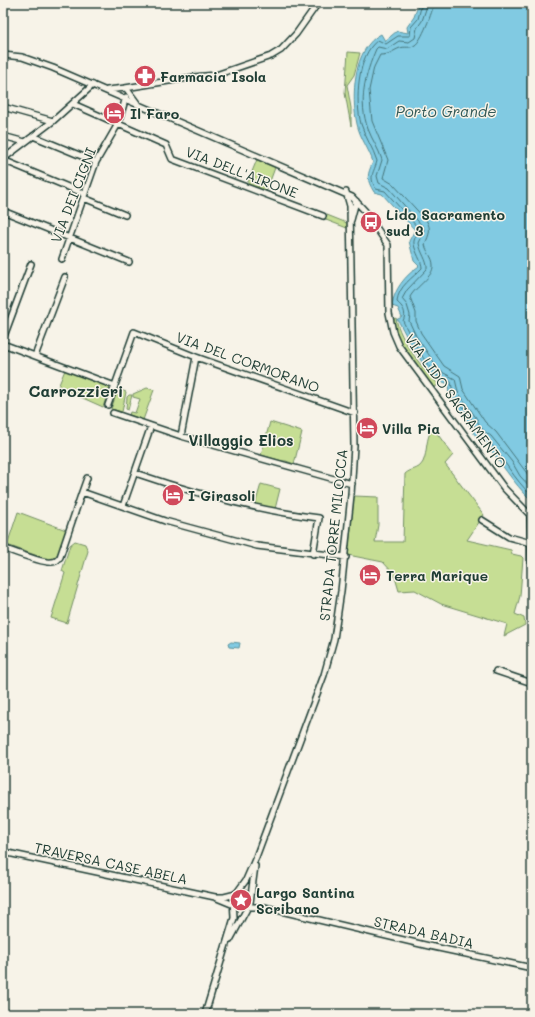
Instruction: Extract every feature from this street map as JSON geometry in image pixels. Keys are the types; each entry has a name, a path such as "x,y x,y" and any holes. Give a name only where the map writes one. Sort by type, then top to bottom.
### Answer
{"street":[{"path":"3,55 36,61 105,90 125,94 139,85 194,76 216,75 271,56 281,50 296,34 318,3"},
{"path":"93,85 53,121 3,160 125,215"},
{"name":"VIA LIDO SACRAMENTO","path":"105,90 125,94 138,104 346,192 356,201 365,211 385,240 389,249 389,313 393,332 399,346 504,488 531,517"},
{"name":"VIA DEI CIGNI","path":"62,259 96,162 118,124 125,94"},
{"name":"VIA DELL'AIRONE","path":"72,104 166,145 172,158 323,216"},
{"path":"3,107 53,121"},
{"path":"3,136 25,142"},
{"path":"33,136 96,162"},
{"name":"STRADA TORRE MILOCCA","path":"256,857 324,675 334,639 346,557 352,484 355,413 350,206 346,192"},
{"path":"350,206 356,201"},
{"path":"350,225 356,201"},
{"path":"3,210 129,262"},
{"path":"353,216 359,211 365,211"},
{"path":"3,339 31,264"},
{"path":"35,356 65,277"},
{"name":"VIA DEL CORMORANO","path":"115,386 134,332 196,357 355,413"},
{"path":"3,344 115,386 108,405"},
{"path":"181,436 196,357"},
{"path":"113,413 181,436 352,484"},
{"path":"123,506 151,426"},
{"path":"135,473 256,509 319,518 313,554"},
{"path":"3,548 46,562 51,563 58,560 69,535 87,478"},
{"path":"82,492 165,521 257,546 346,557"},
{"path":"531,517 532,581"},
{"path":"482,520 509,537 531,543"},
{"path":"496,671 532,683"},
{"name":"TRAVERSA CASE ABELA","path":"3,852 215,897"},
{"path":"205,1014 234,918 233,898 246,880 256,857"},
{"path":"227,945 247,907 250,898 256,857"},
{"path":"215,897 224,897 244,892 264,907"},
{"path":"215,897 240,909 247,907 264,907"},
{"name":"STRADA BADIA","path":"264,907 429,946 532,968"}],"green space":[{"path":"348,52 360,53 354,75 347,85 351,108 351,126 345,93"},
{"path":"258,157 276,165 266,192 259,189 259,187 254,187 247,184"},
{"path":"327,215 347,223 347,228 326,220"},
{"path":"396,318 407,345 426,372 439,385 431,388 401,345 392,320"},
{"path":"65,370 110,387 103,407 58,387"},
{"path":"147,388 154,390 143,420 129,415 130,412 135,413 140,399 133,397 133,394"},
{"path":"118,389 126,392 122,412 111,409"},
{"path":"132,395 128,410 126,409 127,397"},
{"path":"270,422 302,432 294,464 261,455"},
{"path":"433,428 453,455 445,464 484,515 467,540 511,550 512,554 523,558 520,596 515,614 524,618 525,625 504,636 507,624 441,604 415,590 399,591 394,574 383,562 348,555 354,496 378,497 378,525 375,542 403,542 405,474 419,467 423,462 430,432"},
{"path":"261,484 280,489 275,509 255,505"},
{"path":"18,512 66,530 59,552 56,556 49,560 7,545"},
{"path":"75,541 85,544 88,551 67,623 51,618 65,573 62,571 70,545"}],"water":[{"name":"Porto Grande","path":"419,3 532,3 532,501 512,479 484,441 479,439 471,429 449,395 448,384 436,379 427,369 398,320 396,320 402,317 398,308 392,306 395,294 401,283 419,266 414,261 409,241 415,230 382,194 374,192 370,184 368,177 373,162 360,134 355,113 354,101 356,74 365,50 372,41 381,34 385,41 397,31 408,33 407,27 414,17"},
{"path":"231,642 240,643 239,648 229,647 228,644"}],"place":[{"name":"Farmacia Isola","path":"145,76"},
{"name":"Il Faro","path":"114,113"},
{"name":"Lido Sacramento sud 3","path":"371,222"},
{"name":"Villa Pia","path":"367,428"},
{"name":"I Girasoli","path":"173,495"},
{"name":"Terra Marique","path":"370,575"},
{"name":"Largo Santina Scribano","path":"241,900"}],"district":[{"name":"Carrozzieri","path":"76,390"},
{"name":"Villaggio Elios","path":"241,440"}]}
